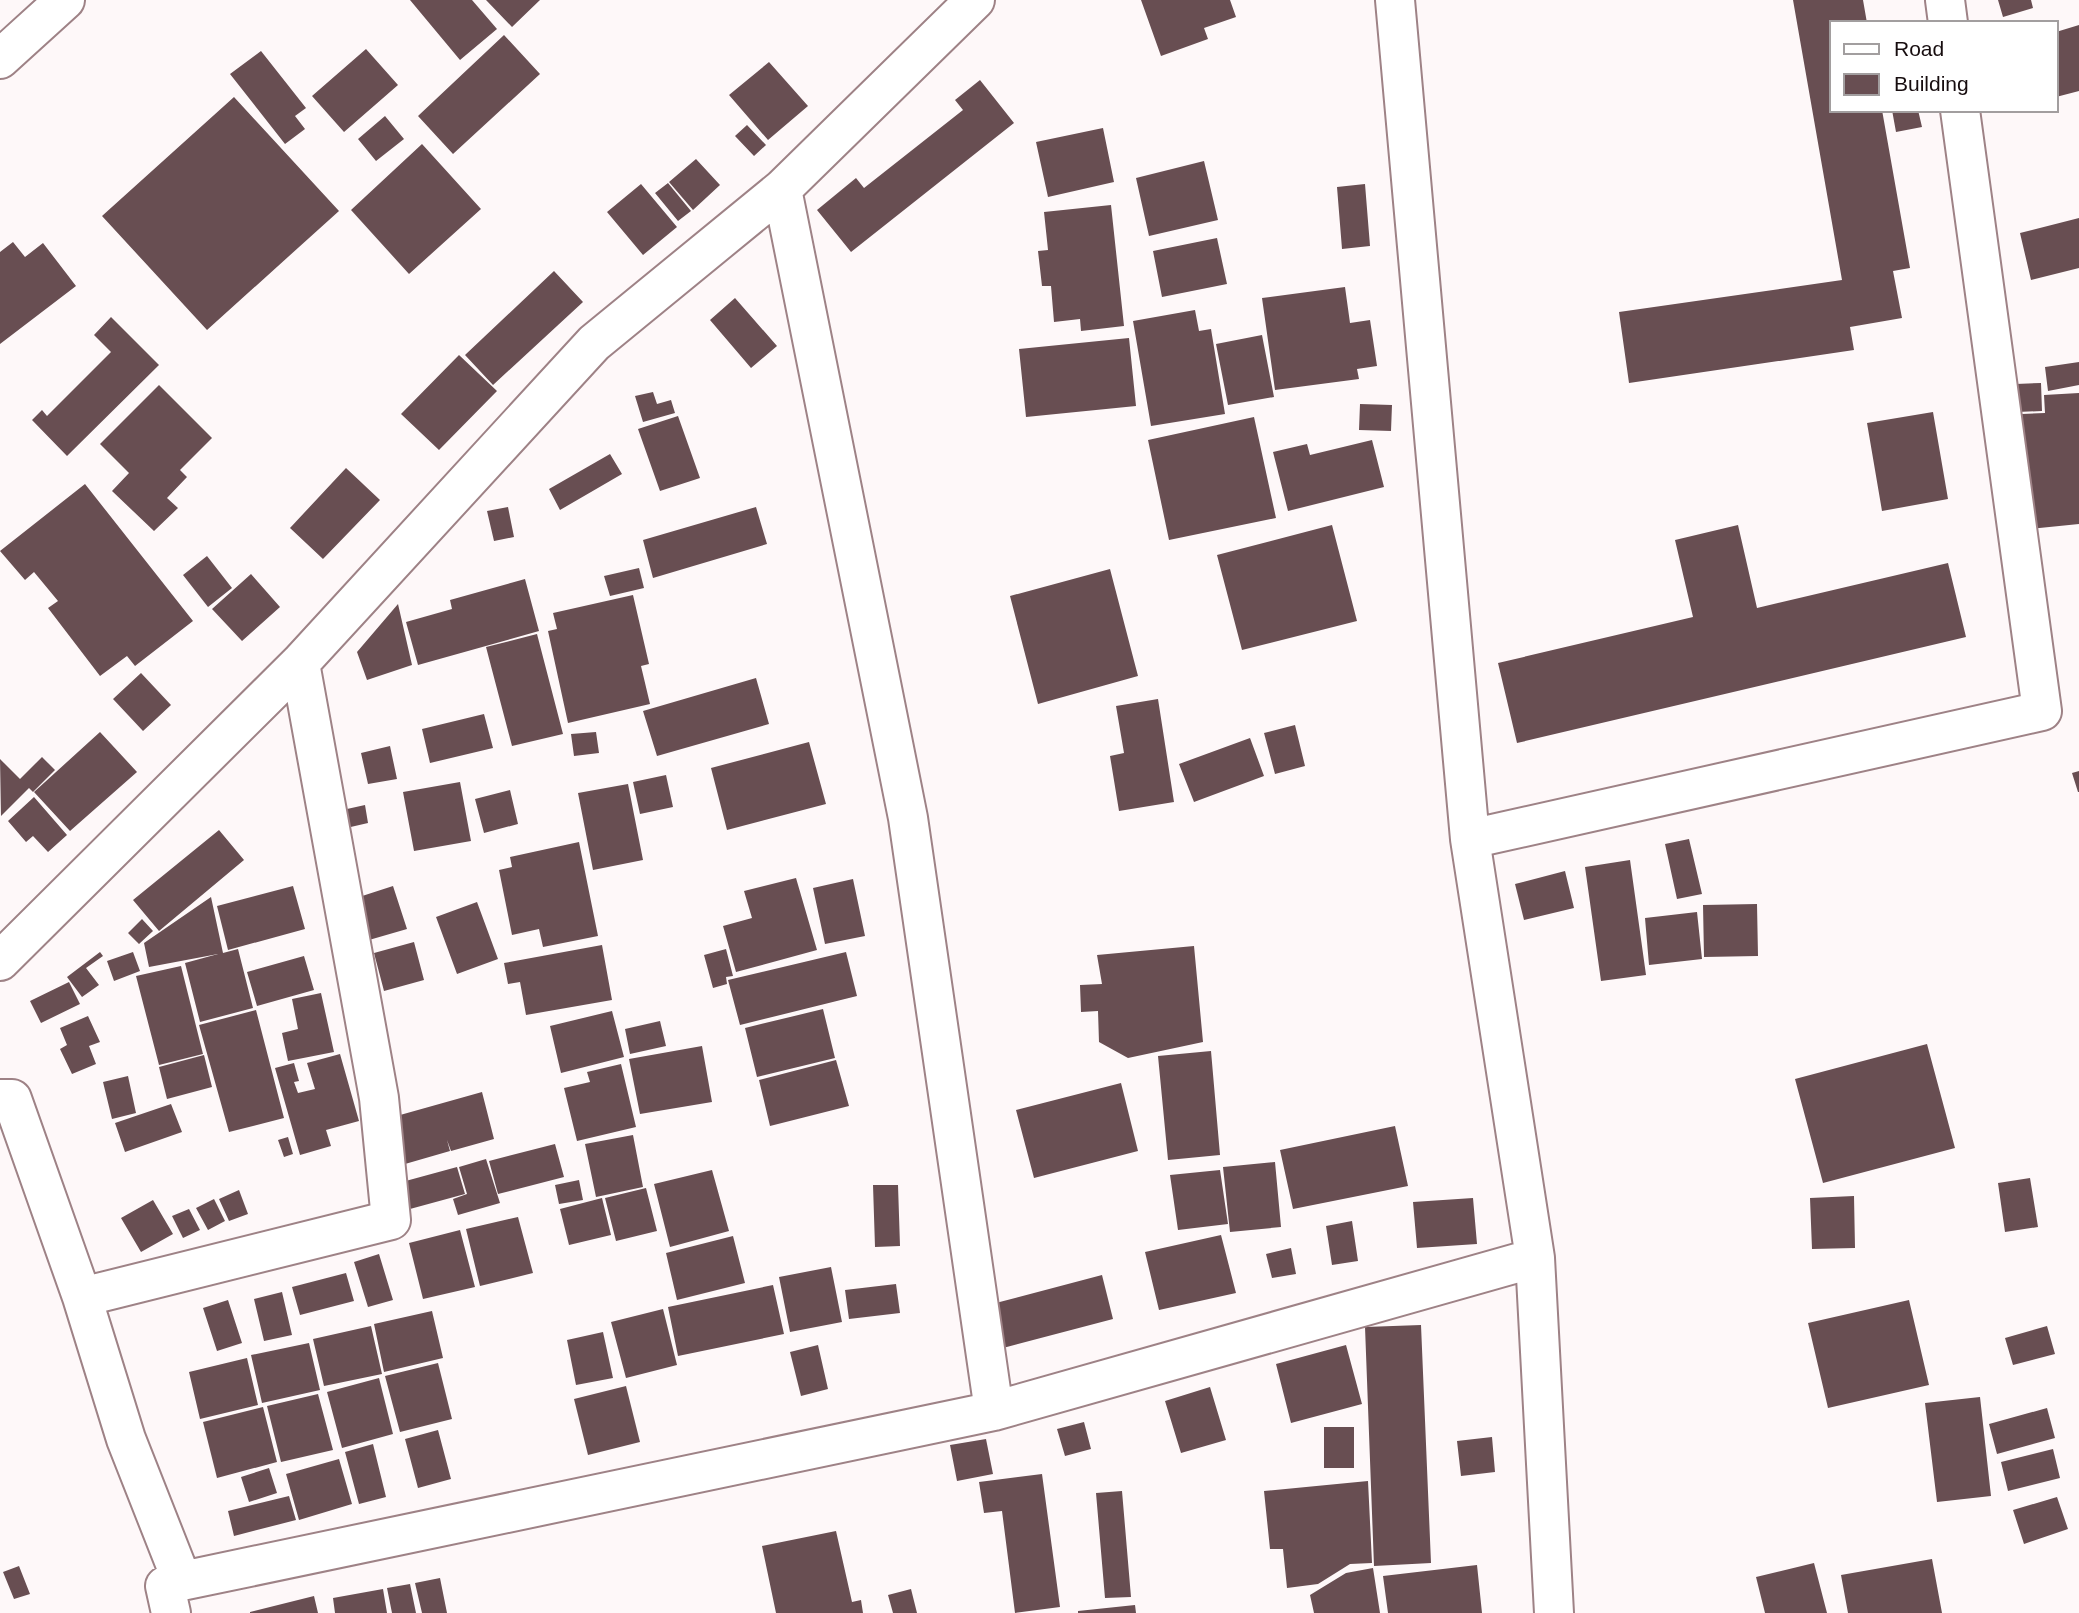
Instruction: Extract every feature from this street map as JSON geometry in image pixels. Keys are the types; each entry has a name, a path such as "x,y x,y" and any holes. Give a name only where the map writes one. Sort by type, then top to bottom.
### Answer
{"street":[{"path":"0,59 65,0"},
{"path":"0,961 300,663 594,343 782,189 975,0"},
{"path":"1395,0 1470,839 1535,1258 1554,1613"},
{"path":"1945,0 1948,21"},
{"path":"1470,839 2042,711 1960,112"},
{"path":"782,189 908,818 994,1411"},
{"path":"82,1297 391,1220 379,1098 300,663"},
{"path":"0,1098 12,1099 82,1297 176,1597 994,1411 1535,1258"}],"building":[{"path":"410,0 472,0 497,29 460,60"},
{"path":"486,0 540,0 512,27"},
{"path":"1141,0 1230,0 1236,17 1204,28 1208,39 1161,56"},
{"path":"1793,0 1863,0 1867,21 1830,21 1830,112 1882,112 1910,268 1893,271 1902,318 1850,327 1854,350 1629,383 1619,312 1842,280"},
{"path":"1998,0 2031,0 2033,8 2003,17"},
{"path":"2079,25 2079,91 2058,96 2058,31"},
{"path":"504,35 540,74 453,154 418,116"},
{"path":"366,49 398,85 344,132 312,96"},
{"path":"261,51 306,108 295,116 305,129 285,144 230,74"},
{"path":"769,62 808,106 768,140 729,95"},
{"path":"980,80 1014,123 851,252 817,210 856,178 864,188 963,110 955,100"},
{"path":"234,97 339,211 207,330 102,216"},
{"path":"1892,112 1918,112 1922,127 1896,132"},
{"path":"385,116 404,139 376,161 358,139"},
{"path":"747,125 766,145 754,156 735,136"},
{"path":"1103,128 1114,182 1048,197 1036,142"},
{"path":"422,144 481,209 409,274 351,210"},
{"path":"696,159 720,185 693,210 669,182"},
{"path":"1204,161 1218,220 1149,236 1136,178"},
{"path":"668,183 691,211 678,221 655,193"},
{"path":"641,184 677,227 643,255 607,212"},
{"path":"1365,184 1370,246 1342,249 1337,187"},
{"path":"1111,205 1124,326 1081,331 1080,319 1054,322 1051,286 1042,286 1038,251 1048,250 1044,212"},
{"path":"2079,218 2079,268 2031,280 2020,233"},
{"path":"1217,238 1227,284 1162,297 1153,251"},
{"path":"13,242 25,257 43,243 76,286 0,344 0,252"},
{"path":"554,271 583,302 493,385 465,355"},
{"path":"1345,287 1350,323 1370,320 1377,366 1357,369 1359,379 1275,390 1262,298"},
{"path":"735,298 777,346 751,368 710,320"},
{"path":"1195,310 1199,331 1211,329 1225,414 1151,426 1133,321"},
{"path":"111,317 159,365 67,456 32,420 42,410 47,416 111,352 94,335"},
{"path":"1262,335 1274,397 1228,405 1216,344"},
{"path":"1129,338 1136,406 1026,417 1019,349"},
{"path":"459,355 497,391 439,450 401,414"},
{"path":"2079,362 2079,385 2048,391 2045,367"},
{"path":"2041,383 2042,411 2017,412 2016,384"},
{"path":"159,385 212,438 180,470 187,477 167,498 178,508 154,531 112,491 129,473 100,444"},
{"path":"653,392 657,404 671,400 675,413 643,422 635,396"},
{"path":"2079,393 2079,524 2030,529 2022,414 2045,413 2044,395"},
{"path":"1360,404 1392,405 1391,431 1359,430"},
{"path":"1933,412 1948,499 1882,511 1867,423"},
{"path":"678,416 700,478 660,491 638,429"},
{"path":"1254,417 1276,518 1169,540 1148,440"},
{"path":"1372,440 1384,487 1288,511 1273,452 1307,444 1310,455"},
{"path":"610,454 622,474 560,510 549,489"},
{"path":"346,468 380,500 323,559 290,528"},
{"path":"85,484 193,621 135,666 127,656 100,676 48,608 58,601 34,572 25,580 0,551"},
{"path":"508,507 514,537 494,541 487,511"},
{"path":"756,507 767,544 653,578 643,540"},
{"path":"1332,525 1357,621 1242,650 1217,555"},
{"path":"1738,525 1757,608 1948,563 1966,637 1517,743 1498,663 1693,617 1675,540"},
{"path":"207,556 232,588 208,607 183,575"},
{"path":"639,568 644,588 610,596 604,576"},
{"path":"1110,569 1138,676 1038,704 1010,596"},
{"path":"251,574 280,607 242,641 212,609"},
{"path":"525,579 539,631 418,665 406,622 452,609 450,600"},
{"path":"633,595 649,664 641,666 650,704 568,723 548,631 557,629 553,613"},
{"path":"398,604 412,665 367,680 357,652"},
{"path":"537,634 563,734 512,746 486,647"},
{"path":"141,673 171,705 143,731 113,699"},
{"path":"756,678 769,724 657,756 643,711"},
{"path":"1158,699 1174,802 1119,811 1110,756 1124,753 1116,706"},
{"path":"484,714 493,748 430,763 422,729"},
{"path":"1295,725 1305,766 1275,774 1264,733"},
{"path":"100,732 137,772 70,831 34,792"},
{"path":"596,732 599,753 574,756 571,734"},
{"path":"1250,738 1264,776 1194,802 1179,764"},
{"path":"809,742 826,804 727,830 711,768"},
{"path":"390,746 397,779 368,784 361,753"},
{"path":"42,757 55,770 33,792 29,788 1,816 0,759 20,779"},
{"path":"2079,771 2079,792 2078,792 2072,773"},
{"path":"666,775 673,807 640,814 633,782"},
{"path":"460,782 471,841 414,851 403,792"},
{"path":"628,784 643,860 593,870 578,793"},
{"path":"510,790 518,824 484,833 475,799"},
{"path":"34,797 67,835 48,852 33,836 26,842 8,821"},
{"path":"365,805 368,823 342,829 338,811"},
{"path":"219,830 244,860 159,931 133,900"},
{"path":"1689,839 1702,894 1677,899 1665,844"},
{"path":"579,842 598,936 543,947 539,929 512,935 499,870 512,867 510,857"},
{"path":"1630,860 1646,975 1601,981 1585,867"},
{"path":"1565,871 1574,908 1524,920 1515,884"},
{"path":"796,878 817,950 736,972 723,926 752,918 744,891"},
{"path":"853,879 865,936 825,944 813,888"},
{"path":"293,886 305,929 228,950 217,906"},
{"path":"393,886 407,929 369,940 356,898"},
{"path":"211,897 223,953 238,949 253,1008 200,1022 185,963 218,954 149,967 144,943"},
{"path":"477,902 498,959 457,974 436,917"},
{"path":"1757,904 1758,956 1704,957 1703,905"},
{"path":"1697,912 1702,959 1649,965 1645,918"},
{"path":"142,919 153,931 139,944 128,933"},
{"path":"414,942 424,980 384,991 374,953"},
{"path":"602,945 612,1000 526,1015 520,982 508,984 504,963"},
{"path":"1194,946 1203,1042 1128,1058 1099,1042 1098,1011 1081,1012 1080,985 1102,984 1097,955"},
{"path":"726,949 733,976 726,977 727,984 713,988 704,955"},
{"path":"100,952 103,956 86,968 99,985 82,997 67,977"},
{"path":"133,952 140,971 114,981 107,961"},
{"path":"846,952 857,996 740,1025 728,980"},
{"path":"304,956 314,990 257,1006 247,972"},
{"path":"181,966 203,1054 159,1065 136,976"},
{"path":"69,982 80,1004 41,1023 30,1001"},
{"path":"321,993 334,1052 288,1061 282,1033 298,1029 292,999"},
{"path":"823,1009 835,1058 757,1077 745,1028"},
{"path":"256,1010 284,1118 229,1132 199,1025"},
{"path":"612,1011 624,1057 561,1073 550,1026"},
{"path":"88,1016 100,1042 89,1046 96,1064 72,1074 60,1049 67,1045 60,1028"},
{"path":"660,1021 666,1046 630,1054 625,1029"},
{"path":"1927,1044 1955,1148 1823,1183 1795,1079"},
{"path":"702,1046 712,1102 640,1114 629,1059"},
{"path":"1211,1051 1220,1155 1168,1160 1158,1056"},
{"path":"340,1054 359,1121 326,1130 331,1146 300,1155 275,1068 294,1063 299,1081 294,1082 298,1093 315,1089 307,1063"},
{"path":"204,1055 212,1087 167,1099 159,1067"},
{"path":"836,1060 849,1106 770,1126 759,1080"},
{"path":"621,1064 636,1127 577,1141 564,1088 590,1082 587,1072"},
{"path":"128,1076 136,1113 112,1119 103,1082"},
{"path":"1121,1083 1138,1151 1034,1178 1016,1110"},
{"path":"482,1092 494,1139 451,1151 447,1140 450,1151 405,1164 393,1117"},
{"path":"171,1104 182,1132 125,1152 115,1123"},
{"path":"1395,1126 1408,1186 1293,1209 1280,1150"},
{"path":"633,1135 643,1187 596,1197 585,1144"},
{"path":"288,1137 293,1154 284,1157 278,1140"},
{"path":"555,1144 564,1177 498,1194 489,1161"},
{"path":"486,1159 500,1203 458,1215 453,1199 467,1194 459,1167"},
{"path":"1275,1162 1281,1227 1230,1232 1223,1167"},
{"path":"457,1167 465,1194 410,1209 402,1182"},
{"path":"712,1170 729,1231 670,1247 654,1184"},
{"path":"1220,1170 1228,1224 1178,1230 1170,1175"},
{"path":"2030,1178 2038,1227 2005,1232 1998,1183"},
{"path":"579,1180 583,1200 559,1204 555,1185"},
{"path":"873,1185 898,1185 900,1246 875,1247"},
{"path":"646,1188 657,1231 616,1241 605,1198"},
{"path":"239,1190 248,1214 229,1221 219,1199"},
{"path":"1854,1196 1855,1248 1812,1249 1810,1198"},
{"path":"602,1198 611,1235 569,1245 560,1209"},
{"path":"1473,1198 1477,1244 1417,1248 1413,1202"},
{"path":"214,1199 225,1221 208,1230 196,1208"},
{"path":"153,1200 173,1234 141,1252 121,1218"},
{"path":"189,1209 200,1230 183,1238 172,1216"},
{"path":"518,1217 533,1273 480,1286 466,1229"},
{"path":"1352,1221 1358,1261 1332,1265 1326,1226"},
{"path":"460,1230 475,1287 423,1299 409,1243"},
{"path":"1221,1235 1236,1293 1159,1310 1145,1252"},
{"path":"733,1236 745,1283 677,1300 666,1253"},
{"path":"1291,1248 1296,1274 1272,1278 1266,1254"},
{"path":"379,1254 393,1300 368,1307 354,1262"},
{"path":"831,1267 842,1322 790,1332 779,1277"},
{"path":"346,1273 354,1301 300,1315 292,1287"},
{"path":"1102,1275 1113,1319 1003,1348 992,1304"},
{"path":"896,1284 900,1313 849,1319 845,1290"},
{"path":"773,1285 784,1334 678,1356 668,1307"},
{"path":"282,1292 292,1335 264,1341 254,1299"},
{"path":"228,1300 242,1343 217,1351 203,1308"},
{"path":"1909,1300 1929,1385 1828,1408 1808,1323"},
{"path":"663,1309 677,1365 626,1378 611,1322"},
{"path":"432,1311 443,1358 384,1372 374,1324"},
{"path":"1421,1325 1431,1563 1374,1566 1365,1327"},
{"path":"371,1326 382,1374 324,1386 313,1339"},
{"path":"2047,1326 2055,1354 2013,1365 2005,1338"},
{"path":"603,1332 613,1378 576,1385 567,1340"},
{"path":"309,1343 320,1390 262,1403 251,1355"},
{"path":"818,1345 828,1389 801,1396 790,1352"},
{"path":"1346,1345 1362,1404 1291,1423 1276,1364"},
{"path":"247,1358 258,1405 200,1419 189,1372"},
{"path":"438,1363 452,1419 400,1432 385,1376"},
{"path":"379,1378 393,1434 342,1448 327,1392"},
{"path":"626,1386 640,1442 588,1455 574,1399"},
{"path":"1210,1387 1226,1440 1181,1453 1165,1401"},
{"path":"318,1394 333,1450 281,1462 267,1406"},
{"path":"1980,1397 1991,1496 1937,1502 1925,1403"},
{"path":"263,1407 277,1462 217,1478 203,1422"},
{"path":"2047,1408 2055,1438 1997,1454 1989,1424"},
{"path":"1084,1422 1091,1449 1065,1456 1057,1429"},
{"path":"1324,1427 1354,1427 1354,1468 1324,1468"},
{"path":"438,1430 451,1479 418,1488 405,1439"},
{"path":"1492,1437 1495,1472 1461,1476 1457,1441"},
{"path":"986,1439 993,1474 957,1481 950,1445"},
{"path":"373,1444 386,1497 359,1504 345,1452"},
{"path":"2053,1449 2060,1478 2008,1491 2001,1462"},
{"path":"339,1459 352,1504 299,1520 286,1474"},
{"path":"269,1468 277,1493 249,1502 241,1477"},
{"path":"1042,1474 1060,1607 1015,1613 1002,1511 984,1513 979,1482"},
{"path":"1368,1481 1372,1563 1350,1564 1318,1584 1287,1588 1283,1549 1270,1549 1264,1491"},
{"path":"1122,1491 1131,1597 1105,1598 1096,1493"},
{"path":"289,1496 296,1520 234,1536 228,1511"},
{"path":"2057,1497 2068,1529 2024,1544 2013,1510"},
{"path":"836,1531 852,1602 861,1600 863,1613 776,1613 762,1546"},
{"path":"1932,1559 1942,1613 1848,1613 1841,1575"},
{"path":"1814,1563 1827,1613 1765,1613 1756,1577"},
{"path":"1477,1565 1482,1613 1388,1613 1383,1576"},
{"path":"19,1566 30,1594 14,1599 3,1572"},
{"path":"1373,1568 1380,1613 1314,1613 1310,1595 1346,1573"},
{"path":"440,1578 447,1613 422,1613 415,1583"},
{"path":"410,1584 416,1613 392,1613 387,1588"},
{"path":"383,1589 387,1613 335,1613 333,1598"},
{"path":"911,1589 917,1613 893,1613 888,1595"},
{"path":"314,1596 318,1613 250,1613 250,1612"},
{"path":"1135,1605 1136,1613 1078,1613 1078,1611"}]}
